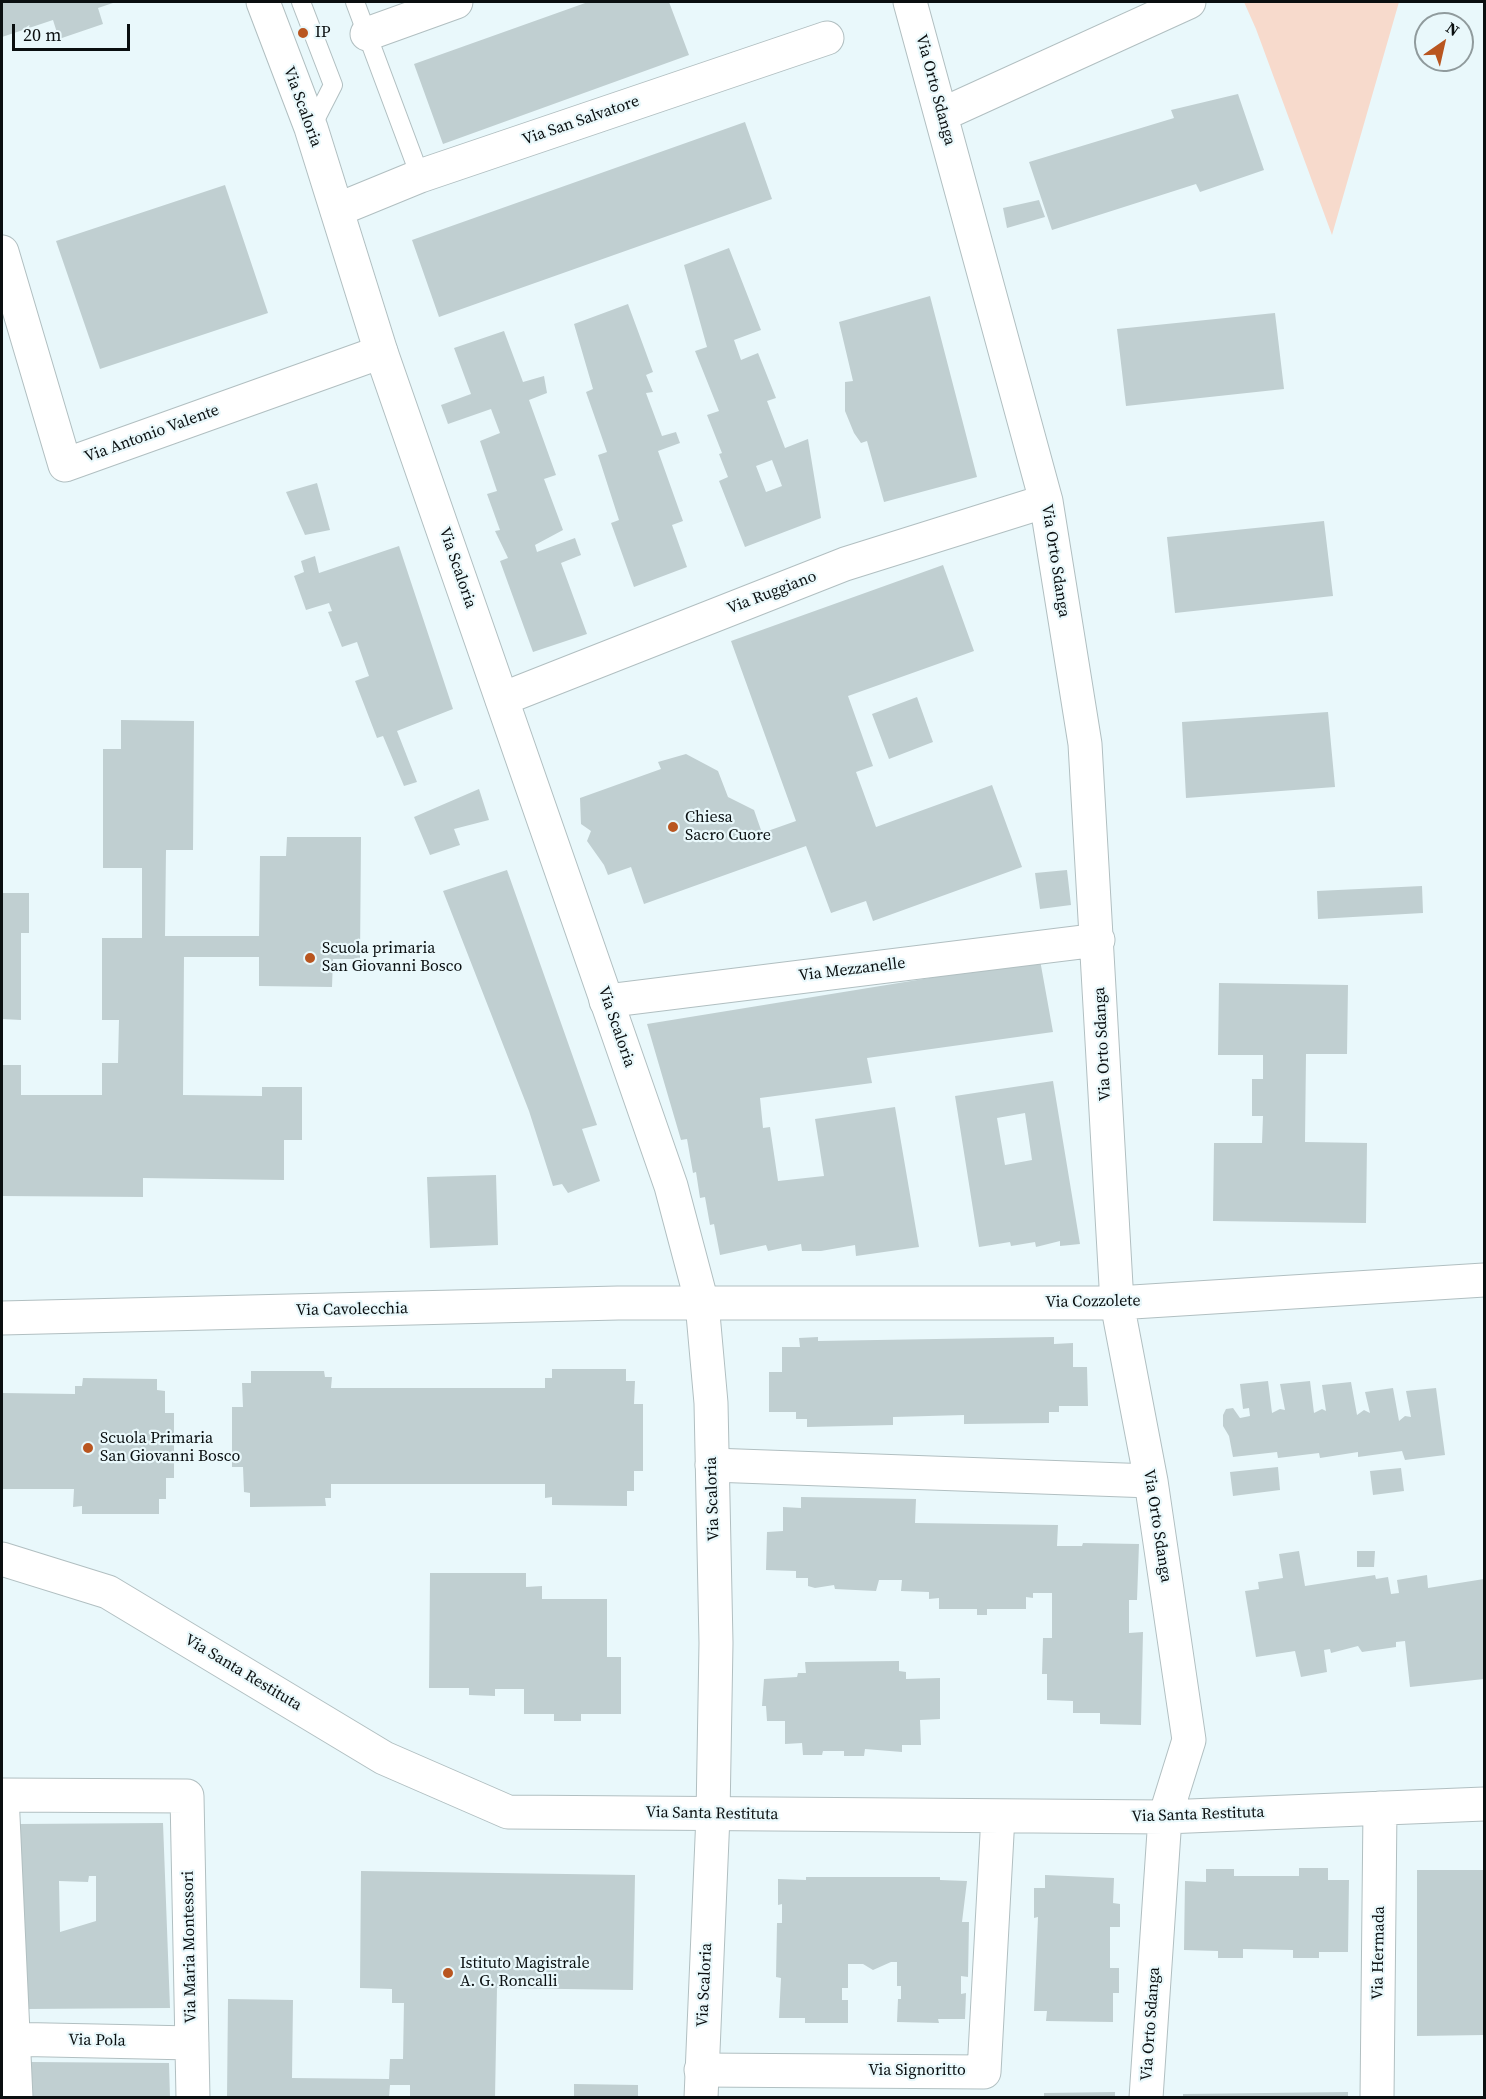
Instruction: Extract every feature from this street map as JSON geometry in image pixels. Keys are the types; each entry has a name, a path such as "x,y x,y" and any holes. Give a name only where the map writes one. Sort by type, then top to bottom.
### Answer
{"street":[{"name":"Via Scaloria","path":"263,2 311,128 381,352 671,1186 702,1303 711,1403 716,1643 713,1815 701,2084"},
{"path":"367,34 456,2"},
{"name":"Via Orto Sdanga","path":"910,2 1046,501 1085,744 1117,1303 1150,1481 1189,1740 1165,1817 1146,2097"},
{"path":"941,115 1189,2"},
{"name":"Via San Salvatore","path":"337,210 420,176 826,38"},
{"name":"Via Antonio Valente","path":"2,252 65,465 381,352"},
{"name":"Via Ruggiano","path":"502,699 845,564 1046,501"},
{"name":"Via Mezzanelle","path":"606,1001 1098,940"},
{"name":"Via Cozzolete","path":"702,1303 1117,1303 1485,1280"},
{"name":"Via Cavolecchia","path":"2,1318 702,1303"},
{"path":"712,1465 1150,1481"},
{"name":"Via Santa Restituta","path":"2,1558 108,1592 384,1758 508,1812 1165,1817 1485,1804"},
{"path":"2,1795 8,2039 16,2097"},
{"name":"Via Maria Montessori","path":"2,1795 187,1796 193,2097"},
{"name":"Via Hermada","path":"1377,2097 1380,1808"},
{"name":"Via Signoritto","path":"701,2084 984,2072 998,1816"},
{"name":"Via Pola","path":"8,2039 192,2043"}],"lane":[{"path":"301,2 333,86 311,128"},
{"path":"355,2 420,176"}],"shaded area":[{"path":"1244,2 1399,2 1332,235 1256,29"}],"building":[{"path":"2,2 116,2 98,8 103,24 59,39 53,20 2,37"},
{"path":"588,2 669,2 689,55 443,144 414,64"},
{"path":"1238,94 1264,170 1200,192 1196,184 1052,230 1029,162 1174,118 1171,110"},
{"path":"745,122 772,199 439,317 412,240"},
{"path":"225,185 268,313 100,369 56,241"},
{"path":"1039,200 1045,217 1007,228 1003,208"},
{"path":"729,248 761,330 734,340 741,360 758,353 776,398 767,401 785,448 808,439 821,518 745,547 719,481 728,477 719,454 722,453 707,415 719,411 695,351 707,347 684,265","holes":["772,460 782,486 766,492 756,466"]},
{"path":"930,296 977,477 884,502 867,441 861,443 845,411 845,382 853,381 839,322"},
{"path":"628,304 653,372 646,375 653,392 646,393 662,436 676,432 680,443 658,451 683,521 672,525 687,567 634,587 611,523 619,520 598,455 607,452 586,392 593,389 574,324"},
{"path":"1275,313 1284,389 1126,406 1117,329"},
{"path":"504,331 523,382 544,376 547,393 529,400 556,475 544,479 563,530 535,545 537,552 575,538 581,555 561,563 587,634 533,652 500,561 508,558 495,531 500,530 487,494 497,491 480,441 500,433 491,409 448,424 441,405 471,394 454,348"},
{"path":"317,483 330,530 305,535 286,492"},
{"path":"1324,521 1333,596 1175,613 1167,537"},
{"path":"399,546 453,709 397,731 417,782 404,786 383,736 377,738 355,681 369,676 357,642 342,647 328,612 332,611 329,603 306,610 294,576 304,572 301,561 315,556 319,573"},
{"path":"943,565 974,651 848,696 873,766 856,772 876,827 992,785 1022,867 873,921 866,901 831,913 806,846 644,904 631,867 608,875 604,865 587,841 591,831 581,824 580,798 661,769 658,762 686,754 718,771 728,797 754,810 762,833 796,821 731,641"},
{"path":"917,697 933,742 889,759 872,714"},
{"path":"1328,712 1335,787 1186,798 1182,722"},
{"name":"Scuola primaria San Giovanni Bosco","path":"121,720 194,721 193,850 166,850 165,936 259,936 260,856 286,856 287,837 361,837 360,959 333,959 332,987 259,986 259,957 184,957 183,1095 262,1096 262,1087 302,1087 302,1140 284,1140 284,1180 143,1178 143,1197 2,1196 2,1065 21,1065 21,1095 102,1095 102,1063 118,1063 119,1020 102,1020 102,938 142,938 142,868 103,868 103,749 121,749"},
{"path":"479,789 489,820 454,829 460,845 430,855 414,817"},
{"path":"507,870 597,1125 582,1129 600,1181 568,1193 562,1184 553,1186 529,1111 443,891"},
{"path":"1067,870 1071,905 1040,909 1035,873"},
{"path":"1422,886 1423,913 1318,919 1317,891"},
{"path":"2,893 29,893 29,933 21,933 21,1020 2,1019"},
{"path":"1040,960 1053,1032 867,1058 872,1083 760,1098 763,1128 770,1127 778,1181 824,1176 815,1119 895,1107 919,1247 856,1256 855,1245 821,1251 802,1251 801,1244 768,1251 766,1245 720,1255 714,1224 710,1225 705,1197 700,1198 687,1139 681,1140 647,1024"},
{"path":"1219,983 1348,985 1347,1054 1306,1054 1305,1142 1367,1143 1366,1223 1213,1221 1214,1143 1262,1143 1263,1116 1252,1116 1252,1079 1263,1079 1263,1055 1218,1055"},
{"path":"1053,1081 1080,1244 1060,1246 1060,1241 1036,1247 1035,1242 1011,1246 1010,1242 979,1247 955,1096","holes":["1025,1113 1032,1160 1005,1165 997,1118"]},
{"path":"496,1175 498,1245 430,1248 427,1177"},
{"path":"818,1337 818,1341 1054,1337 1054,1344 1073,1343 1073,1367 1087,1367 1088,1406 1059,1406 1059,1412 1049,1412 1049,1423 964,1424 964,1415 893,1417 893,1425 807,1427 807,1419 796,1419 796,1412 769,1412 769,1372 782,1372 782,1347 800,1347 799,1338"},
{"path":"552,1369 626,1369 626,1381 635,1381 634,1404 643,1404 643,1471 634,1471 634,1491 627,1491 627,1506 552,1505 552,1497 545,1498 545,1484 331,1484 331,1498 325,1498 326,1506 250,1507 250,1493 244,1492 243,1467 232,1467 232,1407 243,1407 242,1383 251,1383 251,1371 324,1371 325,1377 332,1377 331,1388 545,1388 545,1378 552,1378"},
{"name":"Scuola Primaria San Giovanni Bosco","path":"83,1378 157,1379 157,1390 165,1391 165,1413 174,1413 174,1478 166,1478 166,1499 159,1499 159,1514 82,1514 82,1506 73,1507 74,1489 2,1489 2,1393 75,1394 75,1386 82,1386"},
{"path":"1268,1381 1272,1413 1280,1409 1285,1410 1280,1384 1310,1381 1314,1413 1322,1409 1326,1411 1322,1385 1351,1382 1357,1415 1364,1410 1370,1413 1365,1392 1393,1388 1399,1421 1405,1416 1411,1417 1406,1391 1436,1388 1445,1455 1405,1460 1402,1451 1358,1457 1358,1452 1320,1458 1319,1453 1278,1458 1277,1452 1233,1457 1229,1436 1223,1426 1223,1415 1226,1409 1233,1408 1240,1418 1250,1416 1249,1408 1243,1409 1240,1384"},
{"path":"1278,1467 1280,1490 1233,1496 1230,1472"},
{"path":"1401,1468 1404,1491 1373,1495 1370,1471"},
{"path":"801,1497 916,1499 915,1523 1058,1525 1057,1546 1082,1546 1083,1543 1139,1544 1137,1600 1129,1600 1129,1633 1143,1632 1141,1725 1100,1724 1100,1713 1073,1713 1073,1701 1047,1700 1047,1674 1042,1674 1043,1638 1052,1638 1052,1593 1033,1593 1033,1598 1026,1597 1026,1609 987,1609 987,1615 977,1615 977,1609 939,1609 939,1598 929,1599 929,1592 901,1591 902,1580 879,1580 876,1591 835,1589 834,1585 815,1588 808,1586 808,1578 796,1578 796,1571 766,1570 767,1532 783,1531 783,1507 801,1508"},
{"path":"1299,1551 1305,1586 1375,1575 1376,1579 1388,1577 1391,1594 1399,1593 1397,1580 1427,1575 1428,1588 1484,1579 1484,1679 1410,1687 1405,1641 1396,1642 1396,1647 1362,1652 1358,1646 1331,1653 1330,1649 1324,1650 1327,1672 1301,1677 1295,1651 1256,1657 1245,1591 1259,1589 1258,1582 1283,1578 1279,1554"},
{"path":"1357,1551 1375,1551 1374,1567 1357,1567"},
{"path":"430,1573 526,1573 526,1587 542,1586 542,1599 607,1599 607,1657 621,1657 621,1714 581,1714 581,1721 554,1721 554,1714 524,1714 524,1689 495,1689 495,1696 469,1695 469,1688 429,1688"},
{"path":"899,1661 899,1671 906,1672 906,1679 940,1678 940,1719 920,1720 921,1745 902,1745 902,1752 865,1749 864,1756 844,1756 844,1751 823,1751 822,1755 803,1755 802,1743 785,1744 785,1721 767,1721 766,1706 762,1706 764,1679 797,1677 798,1673 806,1673 805,1662"},
{"path":"163,1823 170,2008 28,2009 19,1824","holes":["89,1876 96,1876 96,1921 60,1932 59,1881 88,1882"]},
{"path":"1299,1868 1328,1868 1328,1880 1349,1880 1348,1952 1319,1952 1319,1958 1293,1958 1293,1950 1243,1949 1243,1958 1218,1958 1218,1951 1184,1950 1185,1881 1206,1882 1206,1869 1234,1869 1234,1876 1299,1876"},
{"path":"1417,1870 1484,1870 1484,2035 1417,2036"},
{"path":"361,1871 635,1875 633,1990 497,1988 495,2098 410,2098 410,2085 390,2085 389,2098 227,2098 228,1999 293,2000 292,2078 389,2079 390,2059 403,2059 404,2003 392,2003 392,1989 360,1988"},
{"path":"1045,1875 1114,1878 1113,1903 1120,1904 1120,1927 1110,1927 1110,1968 1119,1968 1119,1993 1113,1993 1113,2022 1046,2021 1047,2011 1034,2011 1038,1917 1034,1918 1034,1888 1045,1888"},
{"path":"806,1877 940,1877 940,1880 967,1881 962,1922 969,1922 968,1977 961,1976 961,1994 966,1993 965,2019 938,2019 939,2023 897,2022 901,1986 897,1986 897,1962 891,1962 873,1970 863,1964 848,1964 848,1988 842,1988 842,2000 848,2000 848,2023 805,2023 805,2018 779,2018 781,1978 776,1977 777,1923 782,1923 782,1904 778,1905 778,1879 806,1880"},
{"path":"31,2062 169,2063 170,2098 33,2098"},
{"path":"574,2084 638,2085 638,2098 574,2098"},
{"path":"1115,2092 1115,2098 1044,2098 1044,2093"},
{"path":"1348,2092 1348,2098 1183,2098 1183,2094"}],"place":[{"name":"IP","path":"303,33"},
{"name":"Chiesa Sacro Cuore","path":"673,827"},
{"name":"Scuola primaria San Giovanni Bosco","path":"310,958"},
{"name":"Scuola Primaria San Giovanni Bosco","path":"88,1448"},
{"name":"Istituto Magistrale A. G. Roncalli","path":"448,1973"}]}
